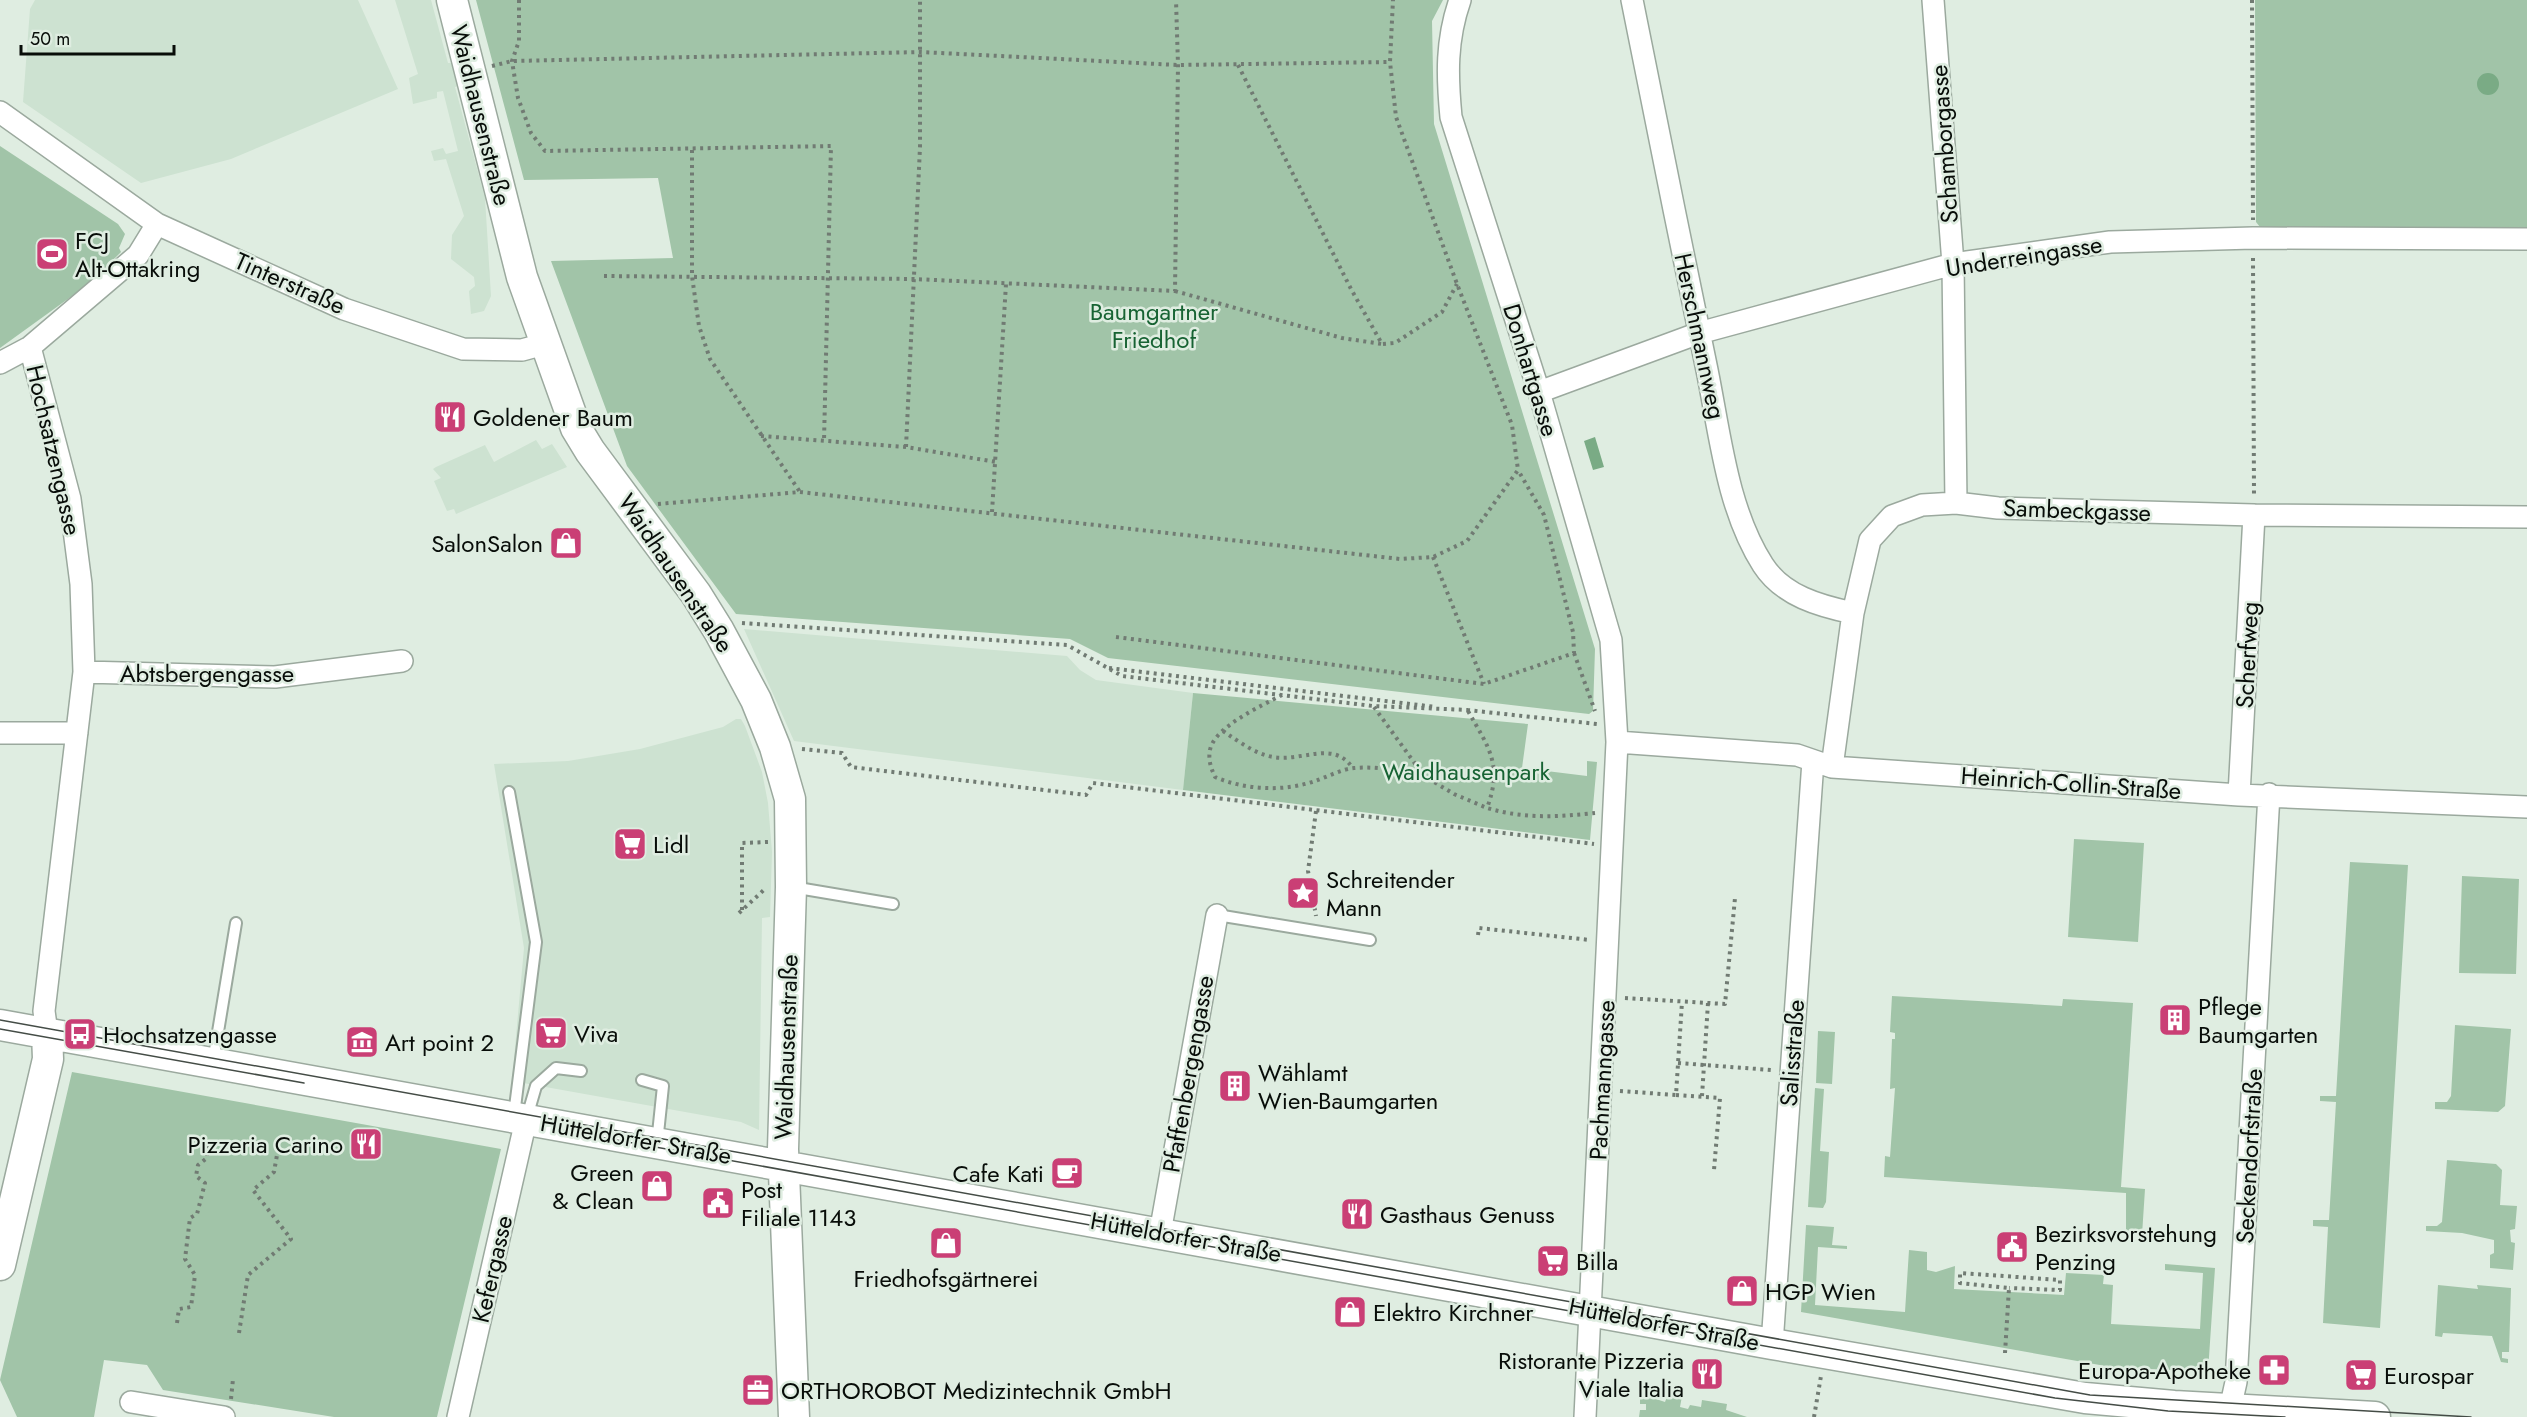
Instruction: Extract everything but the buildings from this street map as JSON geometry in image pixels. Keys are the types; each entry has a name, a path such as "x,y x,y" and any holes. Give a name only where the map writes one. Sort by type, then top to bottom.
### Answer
{"main road":[{"name":"Waidhausenstraße","path":"452,0 522,277 544,344 576,428 590,451 696,594 719,631 756,700 775,747 790,799 792,887 783,1164 794,1417"},
{"name":"Hütteldorfer Straße","path":"0,1025 783,1164 1825,1354 2085,1398 2229,1413 2375,1417"},
{"name":"Hochsatzengasse","path":"0,1265 48,1059 47,1033"}],"street":[{"name":"Donhartgasse","path":"1460,0 1449,39 1447,72 1451,117 1539,392 1611,640 1617,742"},
{"name":"Herschmannweg","path":"1632,0 1726,464 1739,515 1764,568 1798,597 1820,606 1853,613"},
{"name":"Schamborgasse","path":"1933,0 1953,264 1956,503"},
{"name":"Tinterstraße","path":"0,112 157,224 344,309 463,349 522,350 544,344"},
{"path":"0,363 30,346 138,255 157,224"},
{"name":"Underreingasse","path":"1539,392 1699,333 1953,264 2110,242 2253,238 2527,239"},
{"name":"Hochsatzengasse","path":"30,346 70,499 81,584 84,672 44,1011 47,1033"},
{"name":"Sambeckgasse","path":"1822,764 1870,540 1892,516 1922,505 1956,503 1998,508 2254,515 2527,517"},
{"name":"Scherfweg","path":"2239,795 2254,515"},
{"name":"Abtsbergengasse","path":"84,672 274,677 402,661"},
{"path":"0,733 77,733"},
{"name":"Heinrich-Collin-Straße","path":"1617,742 1797,755 1822,764 2239,795 2269,794 2527,807"},
{"name":"Pachmanngasse","path":"1585,1417 1592,1311 1617,742"},
{"name":"Salisstraße","path":"1772,1344 1790,1071 1822,764"},
{"name":"Seckendorfstraße","path":"2229,1413 2236,1382 2269,794"},
{"name":"Pfaffenbergengasse","path":"1160,1233 1216,915"},
{"name":"Kefergasse","path":"459,1417 520,1119"},
{"path":"131,1402 227,1409"}],"lane":[{"path":"509,792 536,942 520,1119"},
{"path":"792,887 893,904"},
{"path":"1216,915 1370,940"},
{"path":"213,1062 236,923"},
{"path":"520,1119 536,1086 556,1068 581,1071"},
{"path":"642,1080 663,1086 657,1143"}],"path":[{"path":"519,0 519,41 512,61 518,98 531,133 545,151 831,146 824,441"},
{"path":"906,447 920,147 920,0"},
{"path":"1175,291 1179,65 1176,0"},
{"path":"1393,0 1390,62 1396,117 1512,425 1518,471 1544,514 1573,632 1574,653 1593,711 1616,706"},
{"path":"470,71 512,61 921,52 1179,65 1390,62"},
{"path":"1238,65 1351,289 1382,344"},
{"path":"692,150 692,276 699,326 710,359 800,492"},
{"path":"604,276 913,279 1175,291 1342,338 1382,344 1395,344 1442,312 1457,284"},
{"path":"992,512 1006,284"},
{"path":"760,436 906,447 996,462"},
{"path":"640,516 656,504 800,492 1400,559 1433,557 1467,541 1518,471"},
{"path":"1433,557 1484,684"},
{"path":"719,631 743,622 1067,645 1122,676 1373,706 1468,710"},
{"path":"1116,638 1484,684 1574,653"},
{"path":"1108,668 1598,724 1617,742"},
{"path":"1282,695 1243,716 1223,731 1210,747 1209,761 1215,777 1235,786 1271,788 1312,783 1353,768 1390,769 1424,776 1454,794 1510,815 1538,817 1614,811"},
{"path":"1373,706 1424,776"},
{"path":"1468,710 1495,763 1495,788 1487,808"},
{"path":"1223,731 1268,756 1297,758 1335,753 1345,757 1353,768"},
{"path":"775,747 842,753 851,766 1086,795 1093,783 1613,846"},
{"path":"1316,811 1308,871 1316,902 1317,923 1323,932"},
{"path":"756,898 741,912 742,843 774,842"},
{"path":"1606,998 1725,1004 1735,898"},
{"path":"1478,935 1479,928 1561,940 1608,942"},
{"path":"1676,1095 1682,1002"},
{"path":"1702,1096 1708,1003"},
{"path":"1678,1063 1790,1071"},
{"path":"1602,1090 1720,1098 1714,1170"},
{"path":"177,1323 179,1310 191,1307 195,1275 185,1259 190,1218 197,1214 205,1184 196,1176 198,1165 207,1158 208,1142"},
{"path":"239,1332 248,1275 291,1239 253,1190 274,1172 277,1155"},
{"path":"1959,1273 2060,1280 2060,1290 2009,1288 1960,1283 1959,1273"},
{"path":"2005,1353 2009,1288"},
{"path":"1814,1417 1825,1354"},
{"path":"227,1409 233,1379"}],"shaded area":[{"path":"35,0 358,0 398,89 231,159 141,183 23,102 30,9"},
{"path":"395,0 431,0 448,63 451,63 458,86 455,87 485,198 491,296 484,311 471,314 469,291 475,286 474,277 451,259 452,235 464,216 446,159 434,161 431,151 443,148 446,154 458,151 443,91 437,92 437,98 413,104 409,78 418,74"},
{"path":"2488,73 2496,76 2499,84 2496,92 2488,95 2480,92 2477,84 2480,76"},
{"path":"1595,437 1604,467 1593,470 1584,441"},
{"path":"536,440 542,449 552,444 567,467 456,514 454,509 447,511 434,481 441,478 433,469 485,445 494,462"},
{"path":"744,629 1067,656 1080,670 1096,680 1193,693 1183,790 794,741"},
{"path":"736,719 741,719 745,726 762,772 768,803 772,852 770,917 762,918 759,1130 741,1122 512,1081 524,948 494,764 568,761 640,749 723,727"}],"green space":[{"name":"Baumgartner Friedhof","path":"476,0 1443,0 1432,21 1434,124 1595,649 1593,711 1589,714 1108,658 1070,639 736,614 627,466 551,261 673,258 658,178 524,180"},
{"path":"2255,0 2527,0 2527,227 2260,227 2256,222"},
{"name":"FCJ Alt-Ottakring","path":"0,146 118,224 125,234 119,248 121,252 90,283 0,348"},
{"name":"Waidhausenpark","path":"1193,693 1528,724 1522,768 1587,776 1587,761 1597,762 1590,840 1183,790"},
{"path":"2074,839 2144,843 2138,942 2068,937"},
{"path":"2350,862 2408,865 2380,1328 2323,1323 2328,1227 2313,1226 2313,1220 2329,1220 2336,1102 2320,1101 2320,1096 2336,1096"},
{"path":"2462,876 2519,879 2516,974 2459,973"},
{"path":"1892,996 2062,1006 2063,999 2133,1003 2121,1187 2145,1189 2142,1235 2126,1235 2126,1193 1884,1177 1885,1156 1890,1157 1895,1088 1890,1089 1892,1039 1895,1039 1895,1033 1890,1032"},
{"path":"2455,1025 2511,1029 2505,1106 2498,1112 2435,1109 2435,1102 2447,1102 2451,1096"},
{"path":"1818,1031 1835,1032 1832,1084 1816,1083"},
{"path":"72,1072 501,1149 437,1417 334,1417 163,1390 147,1365 104,1360 94,1417 17,1417 0,1380"},
{"path":"1815,1088 1824,1089 1820,1151 1829,1152 1826,1202 1823,1208 1808,1207"},
{"path":"2447,1160 2496,1164 2502,1170 2500,1205 2517,1206 2515,1229 2510,1230 2511,1242 2515,1243 2513,1270 2490,1268 2490,1255 2494,1253 2494,1240 2462,1233 2426,1231 2426,1226 2437,1226 2442,1222"},
{"path":"1806,1225 1834,1227 1832,1245 1847,1246 1847,1249 1818,1247 1815,1305 1905,1312 1909,1250 1927,1252 1927,1270 1936,1272 1955,1266 1954,1289 2064,1295 2066,1273 2104,1275 2103,1284 2113,1285 2111,1324 2200,1329 2203,1273 2165,1270 2165,1264 2215,1268 2208,1372 2111,1367 1801,1312"},
{"path":"2438,1285 2478,1289 2477,1285 2511,1288 2509,1352 2502,1352 2502,1358 2508,1359 2508,1363 2501,1362 2492,1336 2443,1333 2442,1337 2435,1336"},
{"path":"1645,1390 1651,1391 1650,1397 1665,1402 1668,1394 1682,1396 1680,1407 1688,1409 1690,1405 1701,1407 1702,1400 1727,1404 1726,1410 1747,1417 1639,1417 1640,1410 1646,1410 1646,1404 1640,1404 1640,1393"}],"tram line":[{"path":"0,1020 2090,1395 2471,1417"},
{"path":"0,1029 304,1083"},
{"path":"555,1129 2055,1398 2168,1411 2285,1417"}],"place":[{"name":"FCJ Alt-Ottakring","path":"52,254"},
{"name":"Goldener Baum","path":"450,417"},
{"name":"SalonSalon","path":"566,543"},
{"name":"Lidl","path":"630,844"},
{"name":"Schreitender Mann","path":"1303,893"},
{"name":"Pflege Baumgarten","path":"2175,1020"},
{"name":"Viva","path":"551,1033"},
{"name":"Hochsatzengasse","path":"80,1034"},
{"name":"Art point 2","path":"362,1042"},
{"name":"Wählamt Wien-Baumgarten","path":"1235,1086"},
{"name":"Pizzeria Carino","path":"366,1144"},
{"name":"Cafe Kati","path":"1067,1173"},
{"name":"Green & Clean","path":"657,1186"},
{"name":"Post Filiale 1143","path":"718,1203"},
{"name":"Gasthaus Genuss","path":"1357,1214"},
{"name":"Friedhofsgärtnerei","path":"946,1243"},
{"name":"Bezirksvorstehung Penzing","path":"2012,1247"},
{"name":"Billa","path":"1553,1261"},
{"name":"HGP Wien","path":"1742,1291"},
{"name":"Elektro Kirchner","path":"1350,1312"},
{"name":"Europa-Apotheke","path":"2274,1370"},
{"name":"Ristorante Pizzeria Viale Italia","path":"1707,1374"},
{"name":"Eurospar","path":"2361,1375"},
{"name":"ORTHOROBOT Medizintechnik GmbH","path":"758,1390"}]}
